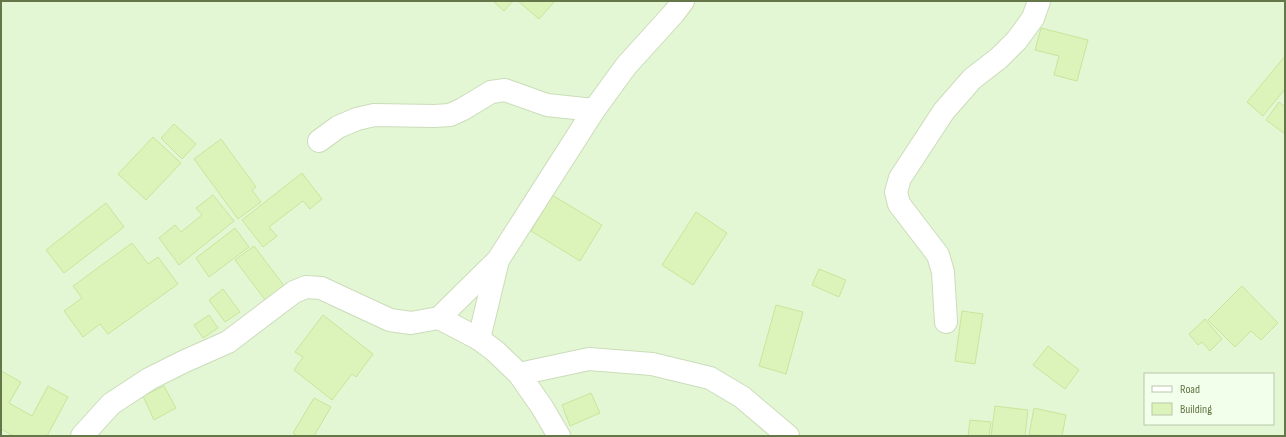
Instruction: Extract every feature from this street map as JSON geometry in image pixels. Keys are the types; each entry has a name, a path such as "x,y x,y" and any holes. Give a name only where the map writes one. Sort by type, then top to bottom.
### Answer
{"street":[{"path":"82,436 112,404 149,379 228,342 294,292 306,287 321,288 390,320 411,324 439,318 498,260 594,110 626,66 683,1"},
{"path":"946,322 943,272 938,255 899,204 896,192 900,178 944,111 972,79 999,58 1017,40 1033,18 1039,1"},
{"path":"319,141 338,127 357,119 374,115 450,115 491,92 505,90 547,105 594,110"},
{"path":"479,339 498,260"},
{"path":"439,318 479,339 495,351 519,374 542,407 559,436"},
{"path":"519,374 589,358 652,364 710,378 742,397 788,436"}],"shaded area":[{"path":"1,1 1285,1 1285,436 1,436"}],"building":[{"path":"493,1 513,1 504,11"},
{"path":"518,1 555,1 539,19"},
{"path":"1041,28 1088,40 1077,81 1054,75 1059,56 1035,50"},
{"path":"1285,56 1285,89 1263,116 1247,102"},
{"path":"1279,102 1285,107 1285,134 1266,120"},
{"path":"174,124 196,144 182,159 161,138"},
{"path":"153,137 181,163 146,200 118,174"},
{"path":"221,139 256,187 252,190 261,202 238,219 194,159"},
{"path":"302,173 322,199 310,209 303,201 269,227 277,236 263,247 242,220"},
{"path":"213,195 234,221 179,265 159,238 175,225 181,232 202,215 196,208"},
{"path":"552,195 602,225 580,261 531,231"},
{"path":"106,203 124,227 64,273 46,250"},
{"path":"696,212 727,233 693,285 662,265"},
{"path":"235,228 249,247 209,277 196,258"},
{"path":"132,243 148,264 158,257 178,284 108,334 100,324 83,337 64,311 82,298 73,286"},
{"path":"254,246 285,287 266,301 235,260"},
{"path":"819,269 846,280 839,297 812,285"},
{"path":"1242,286 1278,323 1261,340 1251,331 1235,347 1208,320"},
{"path":"223,289 240,312 225,322 209,300"},
{"path":"776,305 803,312 786,374 759,366"},
{"path":"962,311 983,314 975,364 955,361"},
{"path":"209,315 218,328 203,338 194,325"},
{"path":"323,315 373,354 356,377 352,374 332,400 294,370 303,357 295,352"},
{"path":"1205,319 1222,339 1210,351 1202,342 1198,345 1189,334"},
{"path":"1048,346 1079,370 1065,389 1033,365"},
{"path":"1,371 21,382 9,403 32,416 48,386 68,397 47,436 13,436 1,429"},
{"path":"164,386 176,408 154,420 143,396"},
{"path":"591,393 600,413 570,426 562,405"},
{"path":"314,398 331,407 314,436 297,436 293,433"},
{"path":"995,406 1028,410 1025,436 991,436"},
{"path":"1034,408 1066,415 1062,436 1029,435"},
{"path":"970,420 991,422 989,436 968,436"}]}
